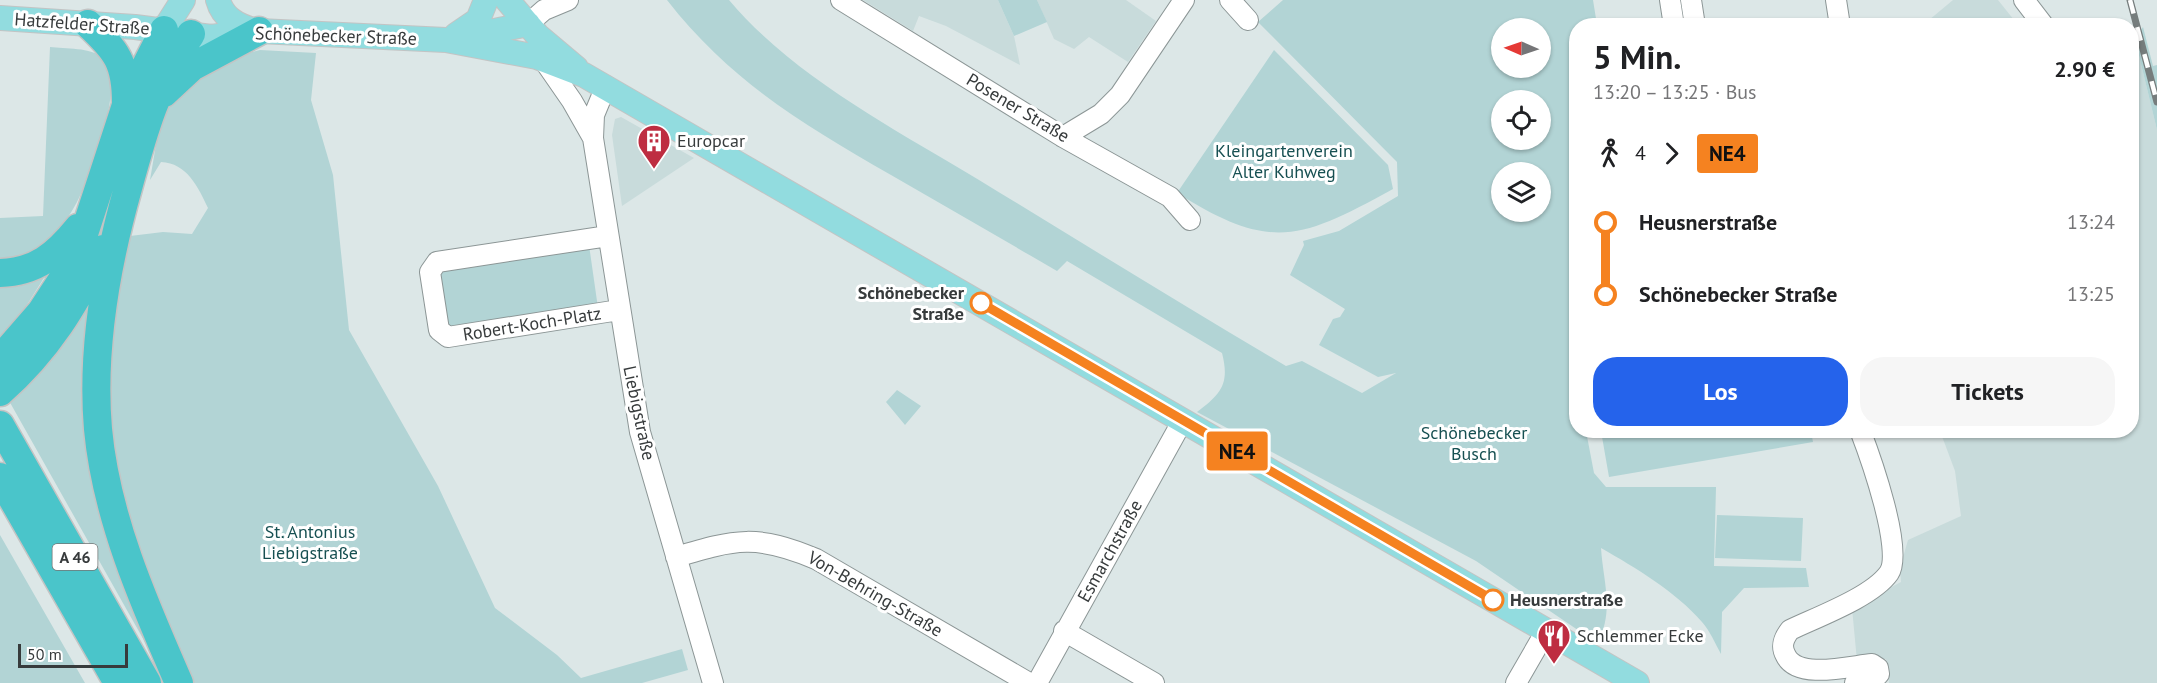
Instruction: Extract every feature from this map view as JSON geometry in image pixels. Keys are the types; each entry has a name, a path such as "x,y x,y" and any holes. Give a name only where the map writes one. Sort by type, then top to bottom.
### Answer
{"highway":[{"path":"88,24 112,48 121,62 126,82 139,106 97,352 98,432 118,523 141,593 179,683"},
{"path":"139,106 192,67 259,31"},
{"path":"0,359 41,312 66,274 81,243 90,213 139,106 178,32"},
{"path":"0,273 28,270 43,263 53,256 90,213"},
{"path":"0,392 36,355 73,308 120,215"},
{"name":"A 46","path":"2,428 147,683"},
{"name":"A 46","path":"0,477 118,683"}],"main road":[{"path":"178,32 183,0"},
{"path":"446,40 478,20 486,0"},
{"path":"507,0 538,36 584,75"},
{"path":"178,32 220,2 234,22 259,31"},
{"name":"Hatzfelder Straße","path":"0,18 178,32"},
{"path":"446,40 528,24"},
{"path":"528,24 529,39 541,60"},
{"name":"Schönebecker Straße","path":"178,32 211,37 259,31 446,40"},
{"path":"446,40 541,60 584,75 606,86 1636,683"}],"street":[{"path":"528,24 544,10 568,0"},
{"name":"Posener Straße","path":"841,0 1063,137 1170,197 1190,220"},
{"path":"1063,137 1101,114 1120,95 1184,0"},
{"path":"1230,0 1248,20"},
{"path":"1670,0 1673,18"},
{"path":"1691,0 1694,18"},
{"path":"1836,0 1839,18"},
{"path":"2024,0 2038,18"},
{"name":"Liebigstraße","path":"541,60 572,101 593,138"},
{"name":"Liebigstraße","path":"606,86 594,115 593,138 640,432 713,683"},
{"name":"Robert-Koch-Platz","path":"608,236 437,262 430,272 439,330 448,337 618,302"},
{"name":"Esmarchstraße","path":"1037,683 1184,420"},
{"path":"1855,683 1874,679 1879,674 1878,668 1872,664 1803,670 1786,658 1782,648 1784,638 1790,630 1848,604 1882,580 1890,571 1892,542 1885,506 1863,438"},
{"name":"Von-Behring-Straße","path":"676,557 740,541 766,542 798,551 816,559 1029,683"},
{"path":"1065,631 1154,683"},
{"path":"1516,683 1546,631"}],"shaded area":[{"path":"863,0 998,0 1014,36 1020,65 946,26 919,16 913,31"},
{"path":"1037,0 1126,0 1156,21 1128,62 1089,37 1074,49 1054,39"},
{"path":"1953,0 1998,0 2012,18 1931,18"},
{"path":"2139,56 2157,130 2157,683 1889,683 1886,659 1857,661 1852,608 1901,582 1900,568 1908,540 1961,516 1955,471 1943,438 2139,438"},
{"path":"621,117 694,158 622,206 612,135 615,119"}],"green space":[{"name":"Schönebecker Busch","path":"667,0 729,0 783,53 814,77 879,120 1286,366 1302,361 1362,393 1396,373 1378,377 1319,345 1333,319 1340,317 1345,309 1290,275 1304,245 1303,241 1339,231 1398,196 1397,162 1258,22 1283,0 1593,0 1596,18 1569,18 1569,438 1587,438 1594,473 1606,487 1716,487 1714,566 1806,568 1809,587 1744,588 1722,612 1721,654 1705,626 1680,600 1641,572 1601,548 1607,608 1606,620 1597,643 1476,561 1197,412 1218,394 1222,387 1225,373 1222,353 1067,261 1057,271 828,138 743,78 691,29"},
{"path":"998,0 1037,0 1047,22 1014,36"},
{"path":"2143,27 2153,66 2157,65 2157,130 2139,56 2139,33"},
{"path":"50,47 85,50 103,58 110,69 111,86 104,128 98,151 83,189 60,229 37,250 0,260 0,218 43,216"},
{"name":"St. Antonius Liebigstraße","path":"260,50 316,53 311,100 333,175 349,330 438,486 495,608 557,655 581,678 682,649 688,670 642,683 193,683 153,586 122,486 115,452 109,395 110,349 120,280 130,236 163,232 192,234 208,208 196,184 185,171 170,163 161,162 150,180 161,115 188,76"},
{"name":"Kleingartenverein Alter Kuhweg","path":"1274,50 1388,165 1393,189 1333,219 1309,228 1285,232 1262,231 1237,224 1209,212 1177,193"},
{"path":"589,245 598,308 445,328 439,268"},
{"path":"54,262 25,308 0,338 0,278"},
{"path":"99,282 87,370 168,683 8,399"},
{"path":"897,390 921,406 905,425 886,402"},
{"path":"1602,438 1812,438 1813,442 1609,477"},
{"path":"1717,515 1803,518 1801,561 1715,558"},
{"path":"0,535 85,683 0,683"}],"railway":[{"path":"2130,0 2135,18"},
{"path":"2139,34 2157,102"}],"bus line":[{"name":"NE4","path":"981,303 1493,600"}],"place":[{"name":"Europcar","path":"654,170"},
{"name":"Schönebecker Straße","path":"981,303"},
{"name":"Heusnerstraße","path":"1493,600"},
{"name":"Schlemmer Ecke","path":"1554,665"}]}
